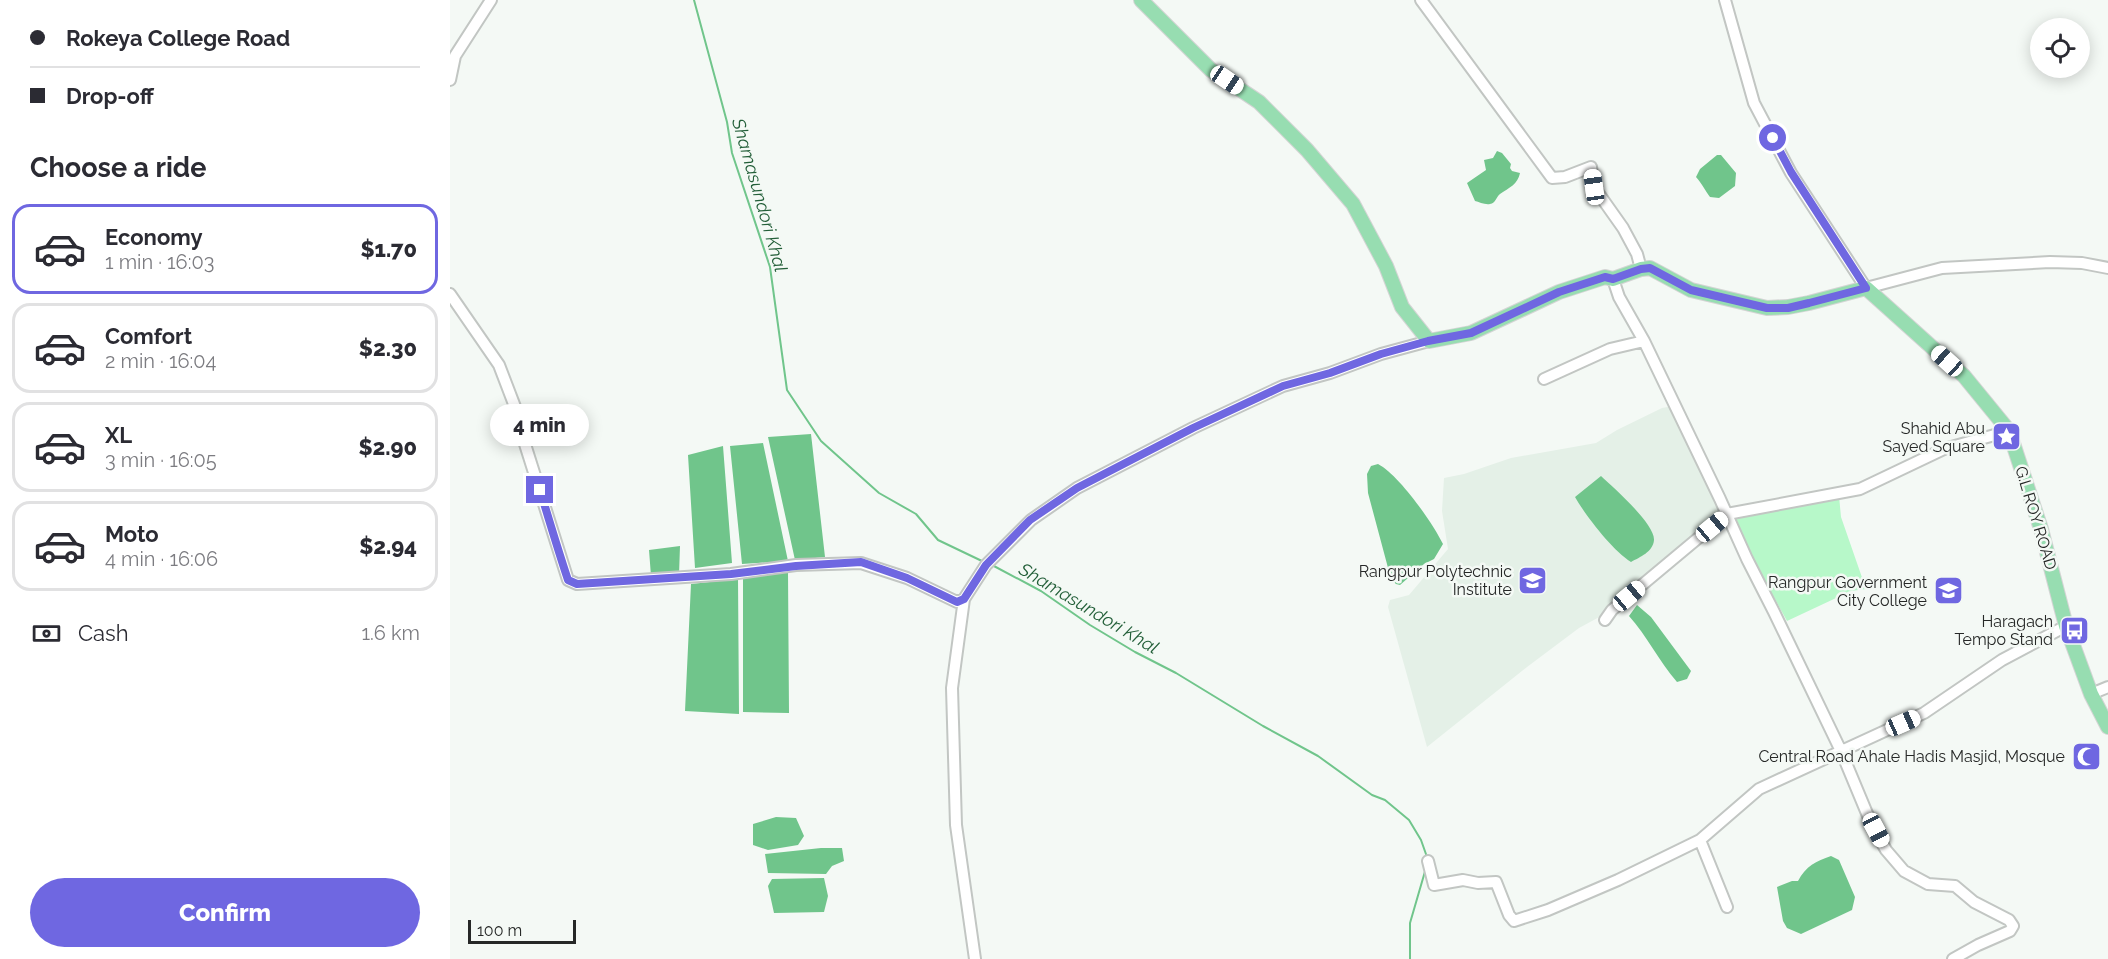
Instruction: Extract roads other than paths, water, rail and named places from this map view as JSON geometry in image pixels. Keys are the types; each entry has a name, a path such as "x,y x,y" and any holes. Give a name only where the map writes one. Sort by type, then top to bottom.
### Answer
{"main road":[{"path":"1141,0 1211,70 1260,102 1307,150 1353,204 1386,266 1402,307 1428,341 1471,333 1559,292 1605,277 1613,279 1641,269 1650,268 1691,290 1767,308 1788,308 1866,288"},
{"name":"G.L ROY ROAD","path":"1866,288 1964,376 2009,430 2041,529 2066,626 2091,694 2108,727"}],"street":[{"path":"450,80 455,56 491,0"},
{"path":"1420,0 1552,178 1565,177 1591,167 1594,187 1623,228 1637,254 1641,269"},
{"path":"1725,0 1754,103 1791,172 1866,288 1942,268 2050,262 2082,263 2108,268"},
{"path":"1613,279 1619,297 1644,341 1841,751 1871,824 1886,850 1904,871 1928,884 1955,886 1974,902 2009,920 2013,926 2010,931 1953,959"},
{"path":"450,294 499,365 517,412 568,580 577,584 633,581 861,562 907,578 957,602 964,599"},
{"path":"975,959 956,813 952,688 964,599 990,561 1030,520 1077,488 1193,428 1283,386 1428,341"},
{"path":"1544,379 1610,349 1644,341"},
{"path":"1605,620 1612,610 1727,514 1860,489 1944,449 2009,430"},
{"path":"1428,861 1434,885 1463,880 1478,883 1496,882 1509,915 1514,921 1548,910 1618,880 1700,840 1759,789 1924,713 2002,660 2066,626"},
{"path":"2091,694 2108,687"},
{"path":"1700,840 1727,907"}],"waterway":[{"name":"Shamasundori Khal","path":"694,0 727,122 732,153 770,267 787,390 821,441 879,493 916,514 938,540 984,562"},
{"name":"Shamasundori Khal","path":"992,565 1041,591 1090,625 1135,652 1176,673 1263,726 1318,756 1372,795 1385,800 1409,820 1421,840 1427,857"},
{"name":"Shamasundori Khal","path":"1410,959 1410,923 1426,868"}],"place":[{"name":"Shahid Abu Sayed Square","path":"2006,437"},
{"name":"Rangpur Polytechnic Institute","path":"1533,580"},
{"name":"Rangpur Government City College","path":"1948,591"},
{"name":"Haragach Tempo Stand","path":"2074,630"},
{"name":"Central Road Ahale Hadis Masjid, Mosque","path":"2086,756"}]}
